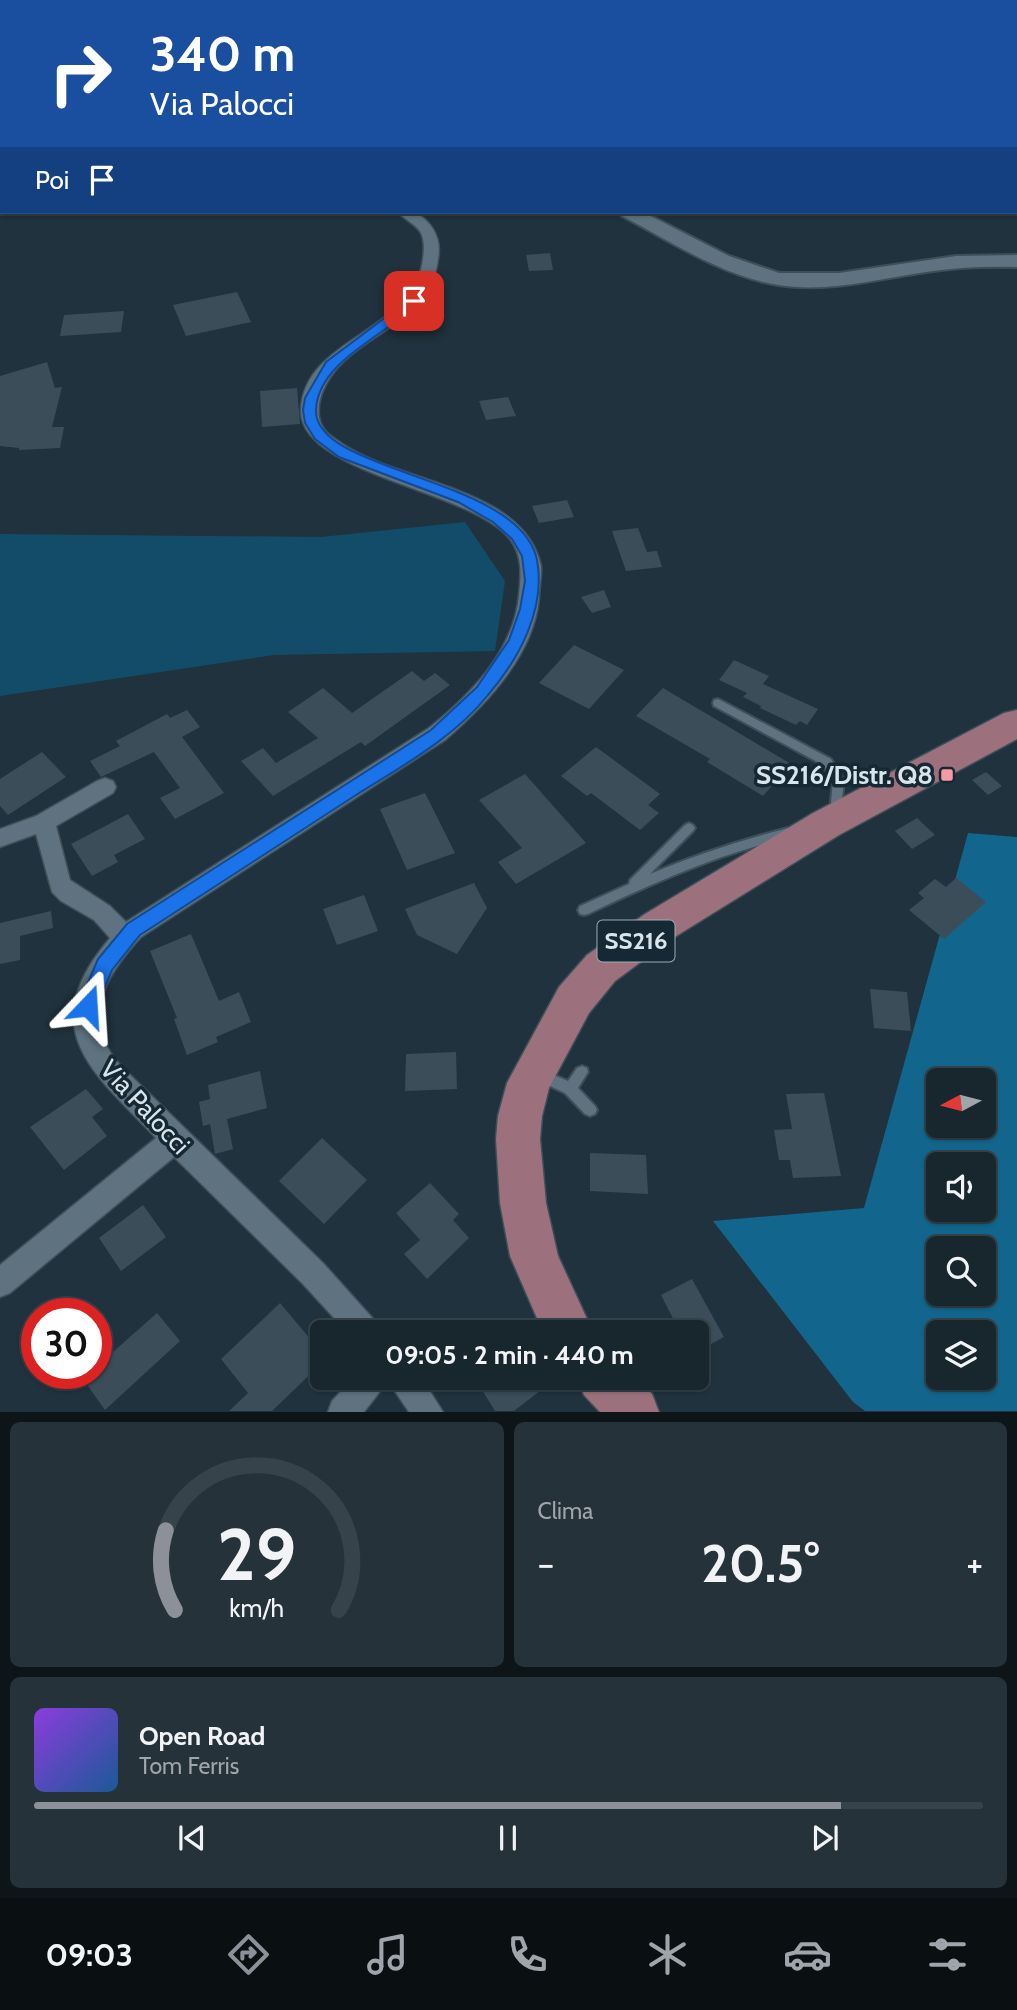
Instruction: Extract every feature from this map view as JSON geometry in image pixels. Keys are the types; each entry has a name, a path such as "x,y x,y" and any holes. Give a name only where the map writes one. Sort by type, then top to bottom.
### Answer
{"main road":[{"name":"SS216","path":"563,1320 534,1256 523,1203 519,1128 525,1094 533,1072 574,1000 601,968 645,935 829,823 1017,723"},
{"path":"614,1390 634,1412"}],"street":[{"name":"Via Palocci","path":"355,1320 323,1284 174,1140 103,1063 88,1036 86,1016 90,996 104,965 125,938 157,912 437,734 463,712 489,683 509,655 522,629 531,594 532,568 524,545 511,530 491,514 463,499 351,458 326,442 311,423 309,410 312,398 331,365 346,351 402,312 418,296 425,284 432,254 431,239 422,223 408,214"},
{"path":"633,214 740,268 789,280 832,280 952,260 1017,261"},
{"path":"0,838 44,822 105,787"},
{"path":"44,822 60,885 69,894 102,913 125,938"},
{"path":"0,1283 174,1140"},
{"path":"343,1412 363,1390"},
{"path":"412,1390 428,1412"}],"lane":[{"path":"584,910 628,889 733,848 829,823 840,789 837,775 832,768 820,758 718,703"},
{"path":"628,889 690,828"},
{"path":"533,1072 570,1089 590,1110"},
{"path":"570,1089 582,1072"}],"shaded area":[{"path":"465,522 505,581 495,651 274,655 0,696 0,534 321,537"},
{"path":"968,833 1017,837 1017,1411 865,1411 853,1402 713,1221 864,1208"}],"building":[{"path":"550,253 553,270 529,271 526,255"},
{"path":"237,292 251,322 186,336 173,305"},
{"path":"124,311 121,332 60,336 64,315"},
{"path":"47,362 55,388 62,387 52,427 64,427 60,448 19,450 0,446 0,376"},
{"path":"297,388 300,424 262,427 260,391"},
{"path":"508,397 516,416 486,420 479,401"},
{"path":"567,500 574,517 539,523 532,506"},
{"path":"638,528 647,552 657,551 662,567 626,571 612,531"},
{"path":"604,590 611,607 592,613 581,597"},
{"path":"574,645 624,670 589,709 539,683"},
{"path":"734,660 769,676 763,684 818,709 807,725 800,721 796,725 760,708 761,706 743,697 747,693 719,680"},
{"path":"412,671 424,681 435,673 450,685 365,746 361,742 273,796 241,761 263,748 276,763 318,738 288,712 323,688 352,713"},
{"path":"663,688 791,764 763,796 707,762 710,759 636,716"},
{"path":"187,710 200,727 182,737 224,793 175,819 160,798 180,788 154,752 101,777 90,761 120,746 116,741 167,714 170,718"},
{"path":"596,747 660,794 648,805 659,813 640,830 591,793 587,796 561,776"},
{"path":"42,752 66,777 8,815 0,806 0,779"},
{"path":"986,772 1002,786 988,795 972,780"},
{"path":"525,774 586,843 516,884 498,862 522,848 479,800"},
{"path":"425,793 455,853 407,870 380,809"},
{"path":"128,814 145,839 114,855 118,862 92,876 71,844"},
{"path":"917,818 935,835 912,849 895,831"},
{"path":"956,878 986,902 944,939 909,910 924,898 918,893 935,879 946,887"},
{"path":"474,883 487,908 457,954 417,935 405,909"},
{"path":"364,895 378,931 337,945 323,909"},
{"path":"51,911 53,928 20,936 20,960 0,964 0,923"},
{"path":"191,934 219,1001 239,992 251,1022 216,1037 218,1042 187,1055 174,1019 177,1018 150,951"},
{"path":"870,989 907,992 911,1031 874,1028"},
{"path":"456,1052 457,1089 405,1091 406,1054"},
{"path":"260,1071 267,1108 227,1119 233,1149 215,1154 210,1124 203,1126 199,1102 210,1099 208,1085"},
{"path":"86,1089 103,1109 92,1117 107,1136 64,1170 30,1127"},
{"path":"824,1093 841,1176 793,1178 790,1160 779,1160 774,1130 792,1129 786,1094"},
{"path":"322,1138 367,1180 324,1224 279,1181"},
{"path":"590,1153 646,1155 648,1194 590,1191"},
{"path":"430,1183 459,1214 453,1220 469,1238 427,1279 404,1254 420,1240 396,1213"},
{"path":"143,1205 166,1237 121,1271 99,1238"},
{"path":"692,1279 724,1337 709,1345 709,1320 674,1320 661,1295"},
{"path":"280,1303 310,1339 310,1375 272,1411 229,1411 248,1393 221,1359"},
{"path":"157,1313 180,1341 105,1410 90,1389 112,1389 112,1353"},
{"path":"482,1390 541,1390 514,1411 495,1411"}],"place":[{"name":"SS216/Distr. Q8","path":"947,775"}],"route":[{"path":"88,1006 104,965 133,930 157,912 312,816 437,734 482,692 516,642 528,609 533,581 529,556 517,536 498,519 463,499 343,454 326,442 311,423 309,410 312,398 321,378 331,365 339,356 390,322 414,301"}]}
